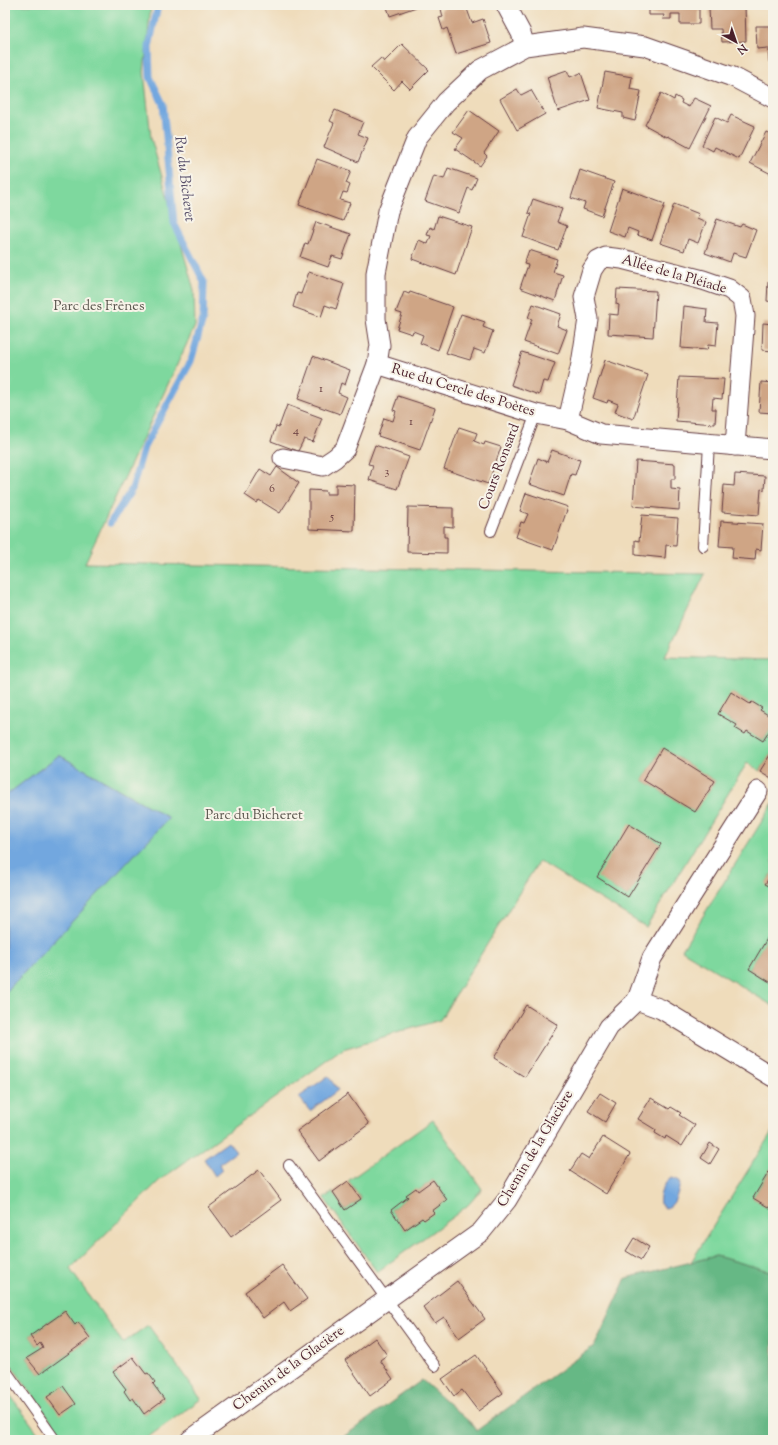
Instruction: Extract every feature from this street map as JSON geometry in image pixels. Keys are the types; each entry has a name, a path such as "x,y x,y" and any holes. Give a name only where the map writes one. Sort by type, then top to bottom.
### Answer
{"street":[{"path":"506,5 521,33 525,46"},
{"name":"Rue du Cercle des Poètes","path":"773,98 733,77 645,46 582,38 525,46 480,70 446,102 417,138 388,210 376,273 376,319 380,345 377,364 536,414 568,420 601,434 773,449"},
{"name":"Allée de la Pléiade","path":"568,420 584,349 588,319 584,296 592,270 598,261 606,257 622,259 703,280 729,289 742,299 745,316 736,446"},
{"path":"283,458 323,466 345,448 377,364"},
{"path":"758,791 652,958 638,1000 661,1009 773,1077"},
{"name":"Chemin de la Glacière","path":"190,1440 481,1232 507,1200 609,1027 638,1000"}],"lane":[{"name":"Cours Ronsard","path":"491,531 536,414"},
{"path":"703,546 709,444"},
{"path":"289,1165 435,1366"},
{"path":"6,1371 55,1440"}],"green space":[{"name":"Parc du Bicheret","path":"5,5 151,5 144,72 151,138 194,290 195,326 85,563 705,574 665,657 773,660 773,718 760,710 761,708 752,702 750,704 732,693 719,714 737,725 736,728 745,734 747,731 763,741 773,725 773,756 770,755 760,771 747,763 646,927 539,861 440,1020 343,1049 160,1180 70,1269 123,1343 148,1325 201,1399 144,1440 65,1440 11,1365 5,1368","holes":["662,748 715,781 695,812 643,780","630,825 661,844 628,897 611,886","64,1311 75,1325 79,1322 90,1338 40,1374 27,1358 43,1348 40,1343 37,1346 30,1336","133,1357 146,1374 148,1373 155,1382 153,1384 164,1399 144,1414 133,1398 130,1400 124,1391 126,1389 113,1372"]},
{"path":"773,803 773,872 766,883 773,888 773,934 771,933 749,969 773,984 773,1006 682,950"},
{"path":"433,1120 482,1189 468,1205 377,1272 324,1198 333,1192 345,1210 361,1199 348,1181","holes":["433,1180 447,1200 405,1230 391,1210 408,1197 407,1195 418,1191"]},
{"path":"773,1130 773,1165 753,1198 773,1210 773,1272 716,1256 691,1262"},
{"path":"716,1256 773,1272 773,1440 339,1440 422,1380 473,1425 476,1431 595,1345 626,1278"},
{"path":"5,1388 43,1440 5,1440"}],"water":[{"path":"59,755 169,818 5,993 5,796"},
{"path":"328,1076 338,1090 310,1111 299,1097"},
{"path":"228,1142 236,1152 219,1164 222,1170 215,1176 204,1159"},
{"path":"672,1178 678,1180 680,1185 673,1203 665,1208 660,1204 661,1193 666,1182"}],"building":[{"path":"385,5 422,5 390,16"},
{"path":"452,5 465,5 472,23 483,19 491,43 456,54 447,28 443,30 439,18 443,17 441,9"},
{"path":"649,5 699,5 699,24 680,24 680,14 671,14 671,19 663,19 664,15 649,15"},
{"path":"745,6 746,41 722,42 721,29 710,29 709,7"},
{"path":"756,26 773,26 773,62 769,62 768,48 757,49"},
{"path":"402,44 429,70 410,89 402,81 394,90 371,67 381,58 384,62"},
{"path":"567,70 570,77 581,73 590,100 558,111 547,77"},
{"path":"605,72 632,77 630,89 641,91 635,121 623,118 623,113 598,108"},
{"path":"517,89 521,95 531,90 545,114 517,130 500,99"},
{"path":"661,93 674,100 675,96 682,100 681,103 689,107 694,98 711,106 690,148 645,125"},
{"path":"335,110 363,122 358,134 368,138 358,162 324,147 334,123 330,121"},
{"path":"469,110 499,131 484,153 487,156 480,166 455,149 463,138 453,132"},
{"path":"731,115 755,126 739,159 715,147 713,151 702,145 715,117 727,123"},
{"path":"766,132 773,135 773,175 750,163"},
{"path":"317,159 351,171 346,183 350,185 347,193 343,192 340,200 350,203 343,221 299,205"},
{"path":"448,168 477,178 472,190 468,188 459,213 425,201 434,176 444,179"},
{"path":"580,170 614,182 602,216 583,209 585,203 571,198"},
{"path":"622,188 665,204 652,240 637,235 638,232 628,228 625,237 608,231"},
{"path":"533,199 562,209 557,222 567,226 558,250 523,237 531,214 528,213"},
{"path":"674,204 699,214 697,218 706,222 698,243 688,239 684,251 660,243"},
{"path":"438,216 472,227 456,275 412,259 419,240 428,244 431,236 427,235 430,227 434,229"},
{"path":"717,219 740,227 742,224 756,230 746,257 733,253 730,262 705,253"},
{"path":"316,222 351,234 342,259 332,256 328,267 300,257 305,243 308,244"},
{"path":"529,250 557,259 553,272 563,275 555,301 520,288 528,265 524,264"},
{"path":"309,272 344,284 336,309 325,305 321,317 293,307 297,293 301,294"},
{"path":"768,282 773,282 773,302 767,301"},
{"path":"617,289 656,291 653,337 608,334 609,314 618,315 619,305 616,304"},
{"path":"404,292 409,294 410,292 453,307 438,350 420,343 423,335 413,331 412,334 397,329 402,314 396,312"},
{"path":"533,304 561,314 557,326 567,330 558,354 524,342 532,319 528,318"},
{"path":"684,306 707,309 706,322 718,323 716,346 708,345 707,350 681,348"},
{"path":"461,314 485,322 483,327 493,331 485,353 474,349 470,360 446,353"},
{"path":"763,323 773,324 773,351 762,350"},
{"path":"522,352 555,363 548,382 543,381 539,395 511,385"},
{"path":"313,356 350,370 345,385 341,383 338,393 347,397 340,414 298,399"},
{"path":"605,360 648,375 633,419 615,412 618,404 608,400 607,403 593,398"},
{"path":"679,377 724,379 722,399 713,398 712,409 716,409 715,424 676,421"},
{"path":"761,382 773,383 773,413 759,412"},
{"path":"398,396 435,408 420,450 378,436 384,418 393,421 396,411 393,410"},
{"path":"287,405 322,418 313,442 304,439 298,451 271,441 276,426 279,427"},
{"path":"459,427 477,433 474,441 484,445 485,442 501,447 488,484 444,469"},
{"path":"375,445 409,457 397,489 369,480 373,465 368,464"},
{"path":"552,450 580,460 575,475 571,474 564,496 529,484 538,458 547,462"},
{"path":"636,461 675,464 675,479 671,479 671,489 680,490 679,510 633,506"},
{"path":"277,467 299,483 280,513 259,500 257,503 245,495 260,469 271,476"},
{"path":"735,474 765,476 764,490 761,489 759,515 722,512 724,485 734,486"},
{"path":"336,484 355,485 354,531 309,529 309,490 326,491 326,494 336,494"},
{"path":"526,493 568,507 553,550 516,537 521,522 524,523 528,514 520,511"},
{"path":"408,507 453,508 453,527 444,526 444,537 447,537 447,553 407,552"},
{"path":"642,515 678,518 676,546 666,545 665,558 635,555 635,540 639,541"},
{"path":"721,521 763,524 761,550 756,549 755,560 732,558 733,547 719,546"},
{"path":"731,692 750,704 752,702 762,708 760,710 773,718 773,725 763,741 747,731 745,734 735,728 737,725 718,714"},
{"path":"662,748 715,781 695,812 643,780"},
{"path":"770,755 773,756 773,779 760,771"},
{"path":"629,824 661,844 628,897 597,877"},
{"path":"773,872 773,888 765,884"},
{"path":"771,932 773,934 773,984 749,969"},
{"path":"526,1005 558,1025 525,1077 494,1058"},
{"path":"600,1093 616,1103 605,1122 588,1111"},
{"path":"348,1094 369,1124 319,1161 297,1131"},
{"path":"651,1098 669,1109 671,1107 681,1113 679,1115 695,1125 682,1146 666,1136 665,1139 655,1133 656,1130 638,1119"},
{"path":"603,1137 630,1154 606,1194 570,1171 581,1154 589,1159"},
{"path":"710,1143 719,1149 710,1164 701,1158"},
{"path":"773,1165 773,1210 753,1198"},
{"path":"259,1170 281,1200 231,1237 209,1207"},
{"path":"433,1180 447,1200 432,1211 434,1213 424,1220 422,1218 405,1230 391,1210 408,1197 406,1195 416,1188 418,1191"},
{"path":"348,1181 361,1199 345,1210 333,1192"},
{"path":"634,1238 649,1247 641,1260 626,1251"},
{"path":"282,1265 307,1299 290,1311 284,1302 263,1318 245,1292"},
{"path":"457,1281 485,1319 459,1338 444,1317 435,1323 423,1307"},
{"path":"65,1311 75,1325 78,1322 90,1338 40,1374 27,1358 43,1348 40,1343 37,1346 30,1336"},
{"path":"375,1338 387,1355 380,1360 393,1379 370,1396 345,1360"},
{"path":"476,1355 503,1393 478,1411 462,1390 454,1396 442,1379"},
{"path":"133,1357 146,1374 148,1373 155,1382 153,1384 164,1399 144,1414 133,1398 130,1400 124,1391 126,1389 113,1372"},
{"path":"63,1386 76,1404 60,1415 47,1397"}],"waterway":[{"name":"Ru du Bicheret","path":"110,523 132,489 144,447 191,361 203,319 204,282 174,223 163,104 150,77 149,47 158,5"}],"park label":[{"name":"Parc des Frênes","path":"99,307"}]}
